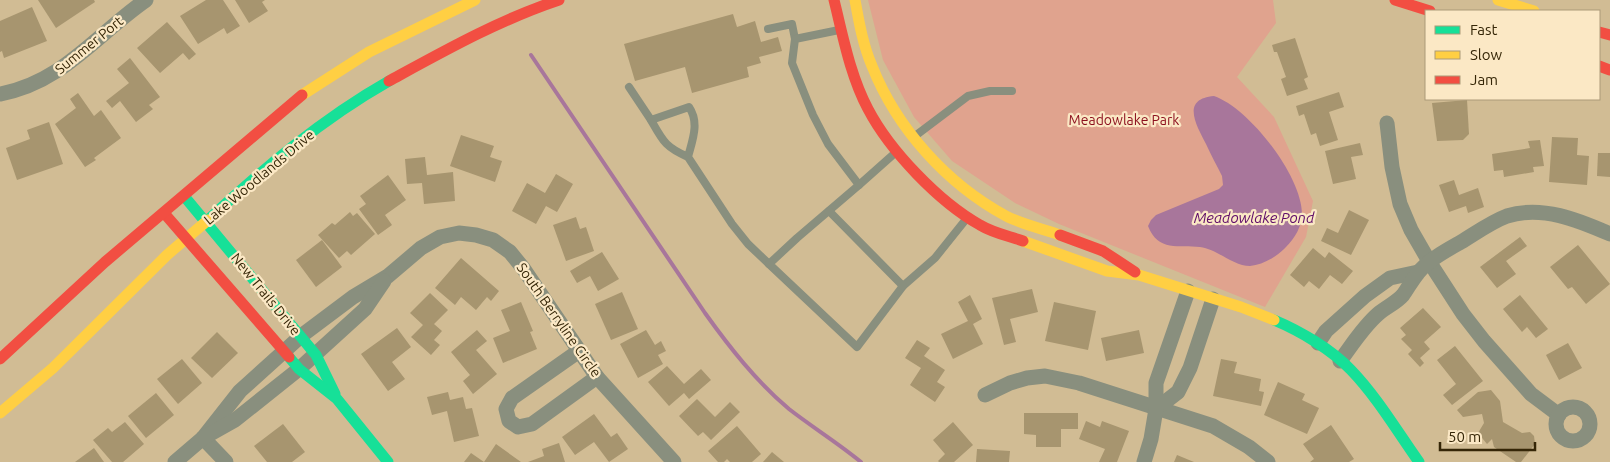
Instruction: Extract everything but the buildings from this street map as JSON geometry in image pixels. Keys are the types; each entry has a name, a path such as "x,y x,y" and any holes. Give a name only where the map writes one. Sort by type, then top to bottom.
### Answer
{"street":[{"name":"Summer Port","path":"0,94 26,87 49,77 75,59 128,13 146,0"},
{"path":"0,359 105,262 298,98 369,52 475,0"},
{"name":"Lake Woodlands Drive","path":"0,413 52,368 156,266 250,181 315,129 386,83 465,40 559,0"},
{"path":"834,0 857,83 868,108 905,144 931,159 971,194 1008,217 1103,252 1139,275"},
{"path":"854,0 860,32 905,144 942,199 967,218 1005,236 1107,271 1139,275 1241,307 1283,324 1318,343 1350,369 1381,408 1418,462"},
{"path":"1395,0 1427,10"},
{"path":"1498,0 1531,10"},
{"path":"1387,123 1392,167 1400,204 1424,267 1484,341 1531,394 1560,415"},
{"name":"New Trails Drive","path":"184,196 316,355 337,399"},
{"path":"1318,343 1326,331 1365,296 1390,278 1424,267 1486,226 1505,217 1521,212 1566,216 1610,234"},
{"name":"New Trails Drive","path":"164,213 299,369 337,399 388,462"},
{"name":"South Berryline Circle","path":"175,462 203,438 240,391 301,336 353,296 388,276 421,248 440,237 458,233 476,234 493,240 510,252 524,268 597,377 674,462"},
{"path":"1340,361 1362,331 1378,314 1402,296 1424,267"},
{"name":"South Berryline Circle","path":"203,438 235,420 316,355 365,309 388,276"},
{"path":"1378,287 1391,304"},
{"path":"1144,462 1151,439 1156,409 1156,383 1188,291"},
{"path":"1156,409 1178,392 1190,368 1212,298"},
{"path":"579,351 512,398 506,409 509,421 518,427 532,424 597,377"},
{"path":"984,395 1010,383 1027,378 1045,376 1079,383 1213,426 1249,447 1268,462"},
{"path":"203,438 226,462"}],"lane":[{"path":"768,29 792,24 795,39 792,63 810,107 828,144 859,185"},
{"path":"795,39 841,29"},
{"path":"630,87 661,137 671,149 688,157 732,224 748,244 857,347 904,286 934,258 967,218"},
{"path":"769,264 905,144 968,96 990,91 1012,91"},
{"path":"651,120 689,107 692,112 695,136 688,157"},
{"path":"829,211 904,286"}],"green space":[{"name":"Meadowlake Park","path":"868,0 1273,0 1276,23 1237,77 1274,117 1313,201 1306,237 1265,307 1059,224 1015,203 952,161 914,117 883,60"}],"water":[{"name":"Meadowlake Pond","path":"1214,96 1243,114 1271,145 1293,181 1300,199 1302,218 1295,236 1279,254 1270,260 1255,265 1250,266 1237,263 1206,248 1163,244 1152,234 1148,226 1156,215 1219,189 1223,185 1222,176 1199,129 1194,114 1197,102"}],"waterway":[{"path":"531,55 705,313 734,351 765,387 789,409 861,462"}],"traffic: fast":[{"path":"208,220 250,182 317,128 389,81"},
{"path":"184,196 316,355 335,394"},
{"path":"1274,320 1315,341 1343,362 1378,403 1419,462"},
{"path":"289,357 299,369 337,399 388,462"}],"traffic: slow":[{"path":"302,95 369,52 475,0"},
{"path":"855,0 866,50 872,66 895,112 926,153 944,171 984,203 1012,219 1060,235"},
{"path":"1498,0 1531,10"},
{"path":"0,413 53,368 167,255 208,220"},
{"path":"1023,241 1107,271 1139,275 1241,307 1274,320"}],"traffic: jam":[{"path":"389,81 451,47 515,17 559,0"},
{"path":"834,0 856,83 868,109 889,142 932,189 964,215 990,230 1023,241"},
{"path":"1395,0 1427,10"},
{"path":"1600,32 1610,35"},
{"path":"1600,66 1610,70"},
{"path":"0,359 105,262 302,95"},
{"path":"164,213 289,357"},
{"path":"1060,235 1103,251 1135,272"}]}
